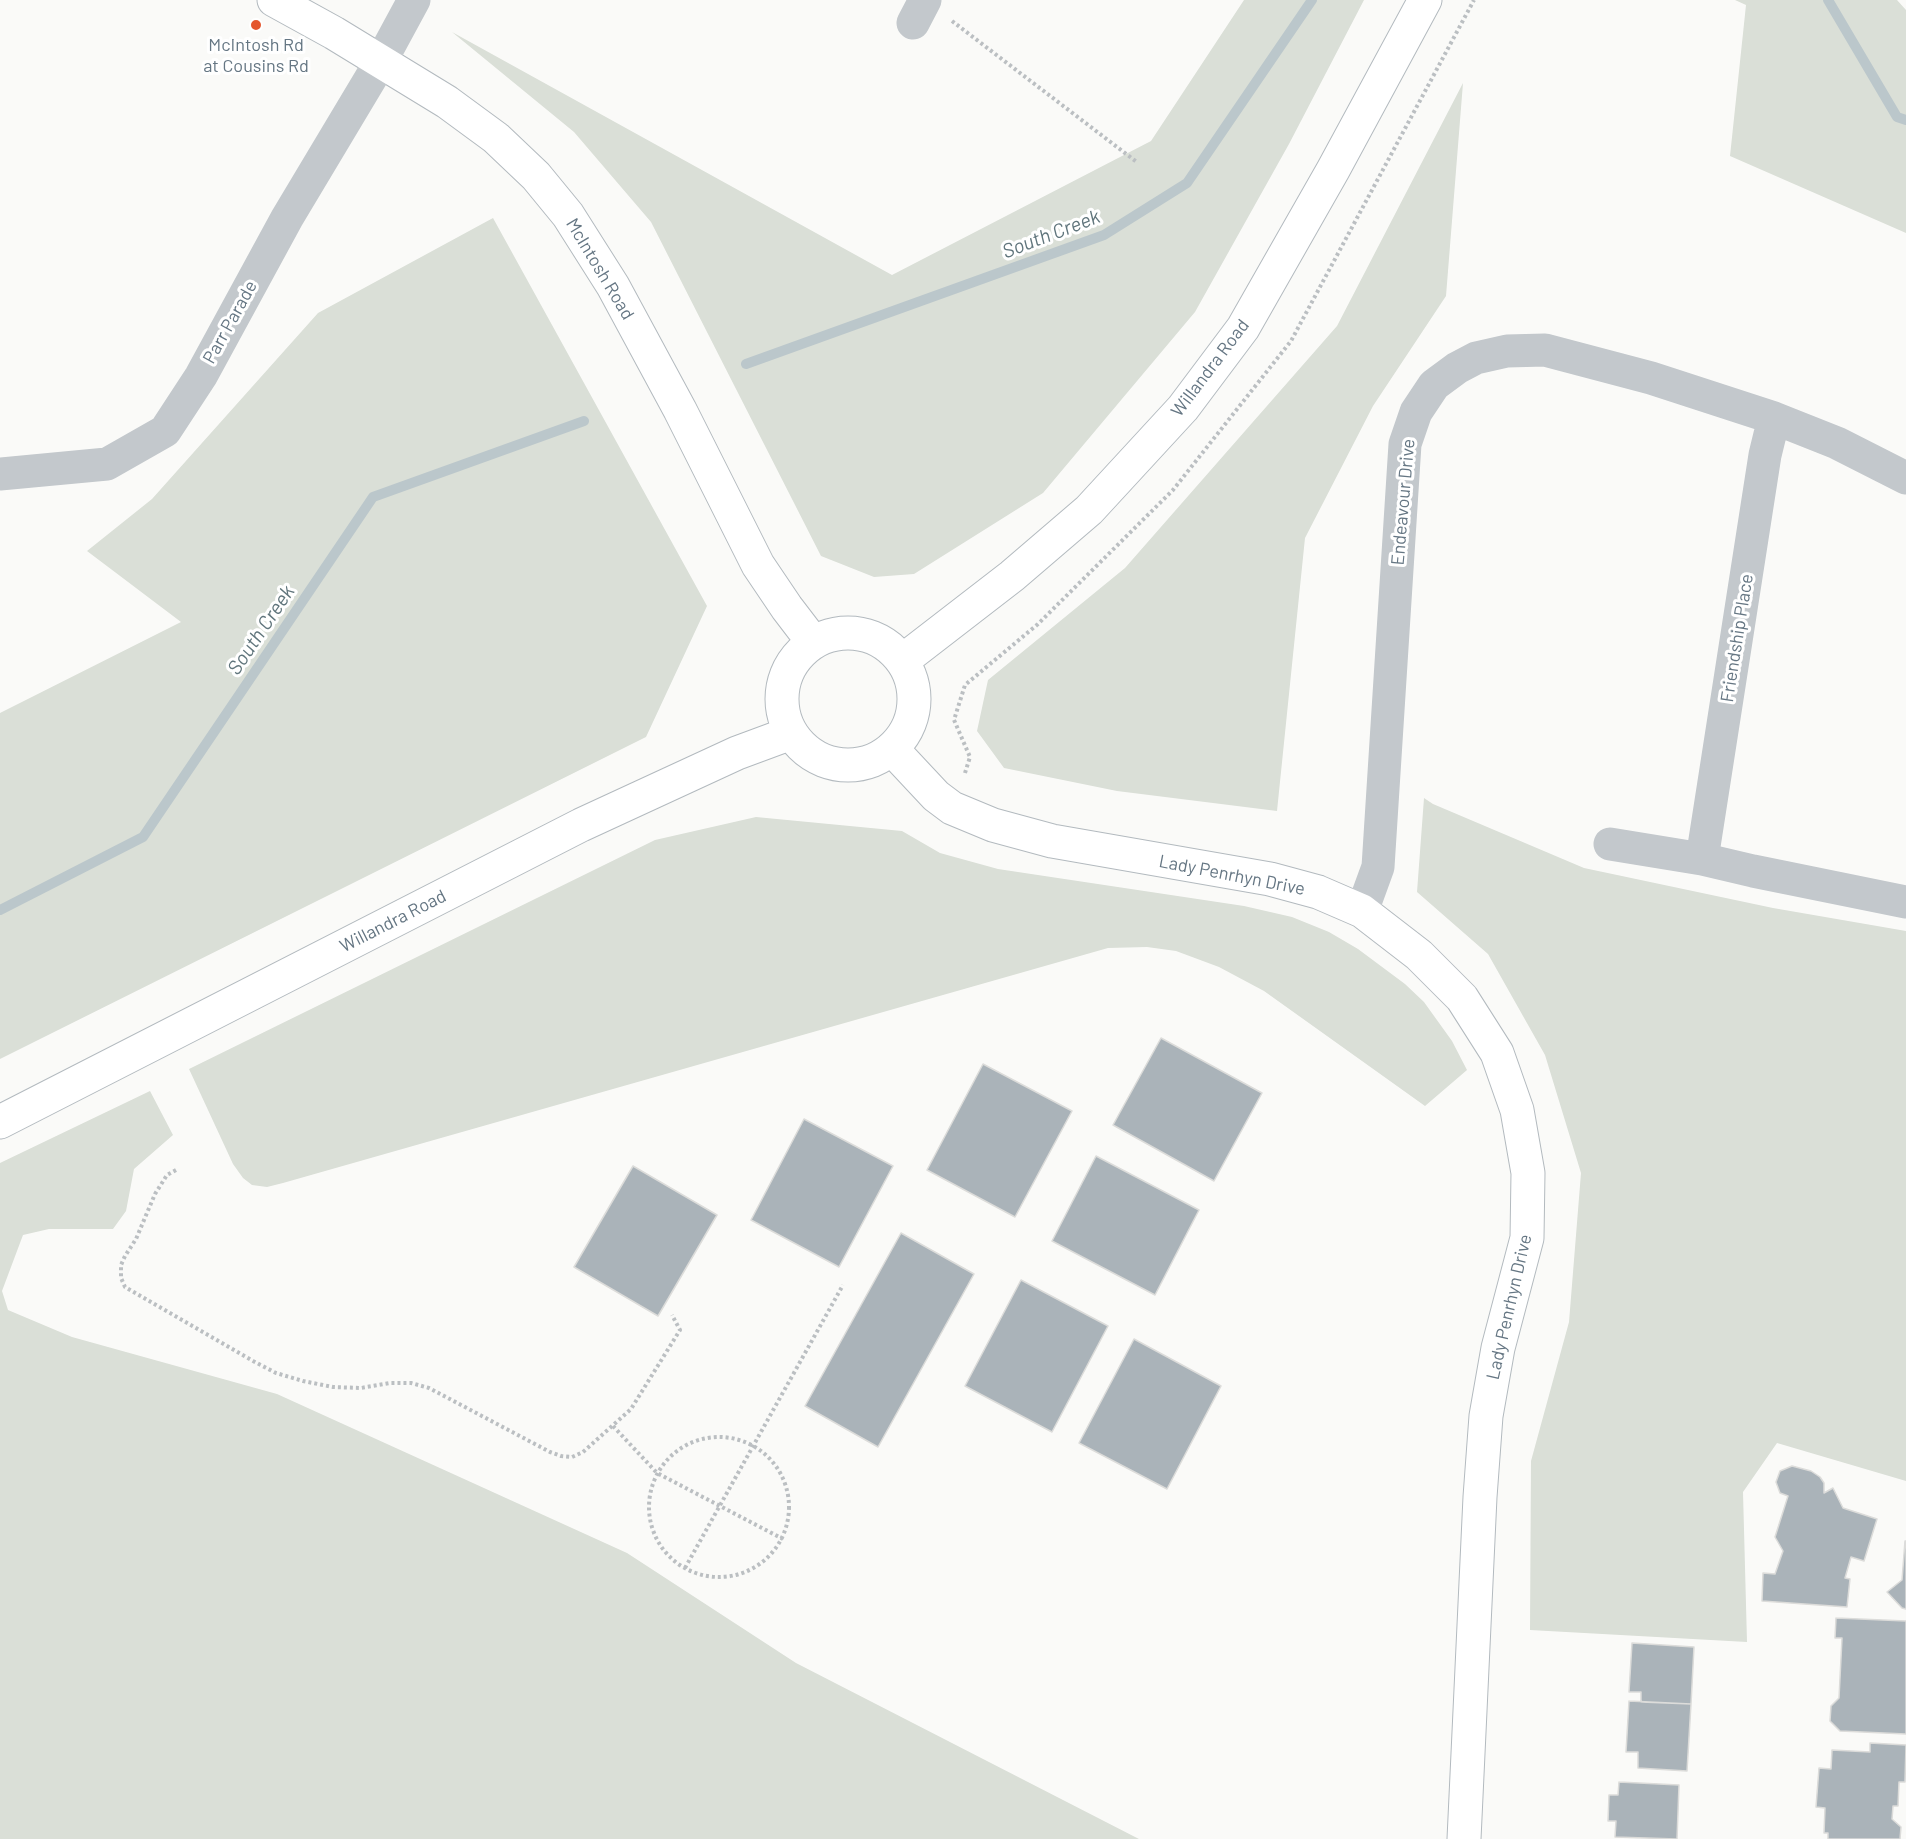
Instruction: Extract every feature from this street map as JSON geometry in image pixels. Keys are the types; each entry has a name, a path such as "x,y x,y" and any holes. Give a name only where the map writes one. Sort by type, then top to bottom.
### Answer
{"street":[{"name":"McIntosh Road","path":"274,0 447,102 496,138 536,176 568,215 613,286 680,410 758,565 786,608 813,642"},
{"name":"Parr Parade","path":"0,474 107,464 165,431 201,376 287,218 381,61 414,0"},
{"name":"Willandra Road","path":"902,661 1012,576 1089,510 1183,408 1243,328 1333,170 1425,0"},
{"name":"Endeavour Drive","path":"1362,911 1378,867 1405,444 1416,412 1434,385 1456,368 1476,358 1507,351 1545,350 1651,378 1774,418 1837,443 1906,478"},
{"name":"Friendship Place","path":"1702,859 1765,455 1774,418"},
{"path":"845,632 861,634 877,639 891,648 902,661 912,683 914,707 910,723 892,749 875,759 857,764 838,764 820,759 804,748 791,733 784,717 782,696 786,675 797,657 813,642 845,632"},
{"name":"Willandra Road","path":"0,1122 581,825 738,753 791,733"},
{"name":"Lady Penrhyn Drive","path":"892,749 936,796 952,808 993,825 1052,841 1270,879 1318,892 1362,911 1419,955 1462,998 1497,1053 1517,1110 1528,1173 1527,1238 1498,1348 1486,1416 1464,1839"},
{"path":"1610,844 1702,859 1752,872 1906,902"}],"path":[{"path":"921,8 1138,163"},
{"path":"176,1170 167,1175 155,1194 136,1239 121,1265 121,1278 125,1287 276,1373 303,1381 333,1387 361,1388 390,1383 411,1383 429,1388 540,1447 561,1456 572,1457 583,1452 631,1408 680,1330 672,1315"},
{"path":"685,1568 843,1285"},
{"path":"613,1426 657,1473 783,1539"},
{"path":"719,1436 753,1446 766,1456 778,1471 786,1487 789,1516 783,1539 764,1561 745,1572 722,1577 705,1576 685,1568 669,1557 657,1539 650,1522 651,1486 657,1473 687,1445 702,1439 719,1436"}],"shaded area":[{"path":"1244,0 1364,0 1289,144 1195,312 1043,493 914,574 874,577 821,556 651,222 574,132 452,32 892,275 1151,141"},
{"path":"1735,0 1897,0 1906,10 1906,233 1730,156 1746,5"},
{"path":"1463,83 1446,296 1373,406 1305,538 1277,811 1117,791 1004,768 977,731 988,680 1125,568 1337,326"},
{"path":"493,218 707,606 646,737 0,1059 0,713 181,622 87,551 152,499 318,313"},
{"path":"1424,798 1433,804 1584,868 1773,908 1906,931 1906,1481 1777,1443 1743,1492 1747,1642 1530,1630 1531,1461 1569,1322 1581,1173 1545,1055 1488,954 1417,892"},
{"path":"756,817 902,831 940,853 998,869 1244,906 1292,917 1329,932 1358,949 1405,984 1424,1002 1452,1041 1467,1070 1425,1106 1264,991 1219,967 1176,951 1147,947 1108,948 267,1187 252,1185 243,1178 233,1164 189,1069 655,840"},
{"path":"150,1091 173,1135 134,1169 126,1211 113,1229 49,1229 23,1235 2,1291 8,1310 72,1337 277,1394 627,1553 796,1663 1139,1839 0,1839 0,1163"}],"building":[{"path":"1161,1038 1262,1093 1214,1181 1113,1125"},
{"path":"983,1064 1072,1111 1015,1217 927,1170"},
{"path":"804,1119 893,1166 839,1267 751,1220"},
{"path":"1096,1156 1199,1210 1155,1295 1052,1241"},
{"path":"633,1166 717,1215 658,1316 574,1267"},
{"path":"901,1233 974,1274 878,1447 805,1406"},
{"path":"1021,1280 1108,1326 1052,1432 965,1386"},
{"path":"1134,1339 1221,1386 1167,1489 1079,1443"},
{"path":"1792,1466 1811,1471 1820,1477 1824,1483 1824,1493 1833,1488 1843,1508 1877,1519 1864,1561 1851,1557 1845,1578 1850,1579 1847,1607 1762,1601 1763,1573 1775,1574 1783,1551 1775,1537 1788,1496 1780,1493 1776,1482 1780,1471"},
{"path":"1905,1541 1906,1609 1902,1608 1887,1592 1902,1580"},
{"path":"1836,1618 1906,1621 1906,1734 1840,1731 1830,1721 1831,1706 1839,1698 1842,1638 1835,1638"},
{"path":"1632,1643 1694,1647 1691,1704 1641,1702 1641,1692 1629,1692"},
{"path":"1629,1701 1691,1704 1687,1771 1638,1768 1638,1752 1626,1752"},
{"path":"1870,1743 1906,1745 1905,1782 1899,1782 1898,1806 1893,1806 1892,1819 1901,1827 1900,1839 1828,1839 1828,1833 1824,1833 1825,1808 1816,1807 1819,1768 1831,1769 1832,1750 1870,1752"},
{"path":"1619,1782 1679,1785 1677,1839 1615,1837 1616,1821 1608,1821 1609,1795 1618,1795"}],"waterway":[{"name":"South Creek","path":"746,364 1104,235 1187,183 1312,0"},
{"name":"South Creek","path":"1828,0 1897,117 1906,120"},
{"name":"South Creek","path":"0,910 143,837 373,497 584,421"}],"place":[{"name":"McIntosh Rd at Cousins Rd","path":"256,25"}]}
